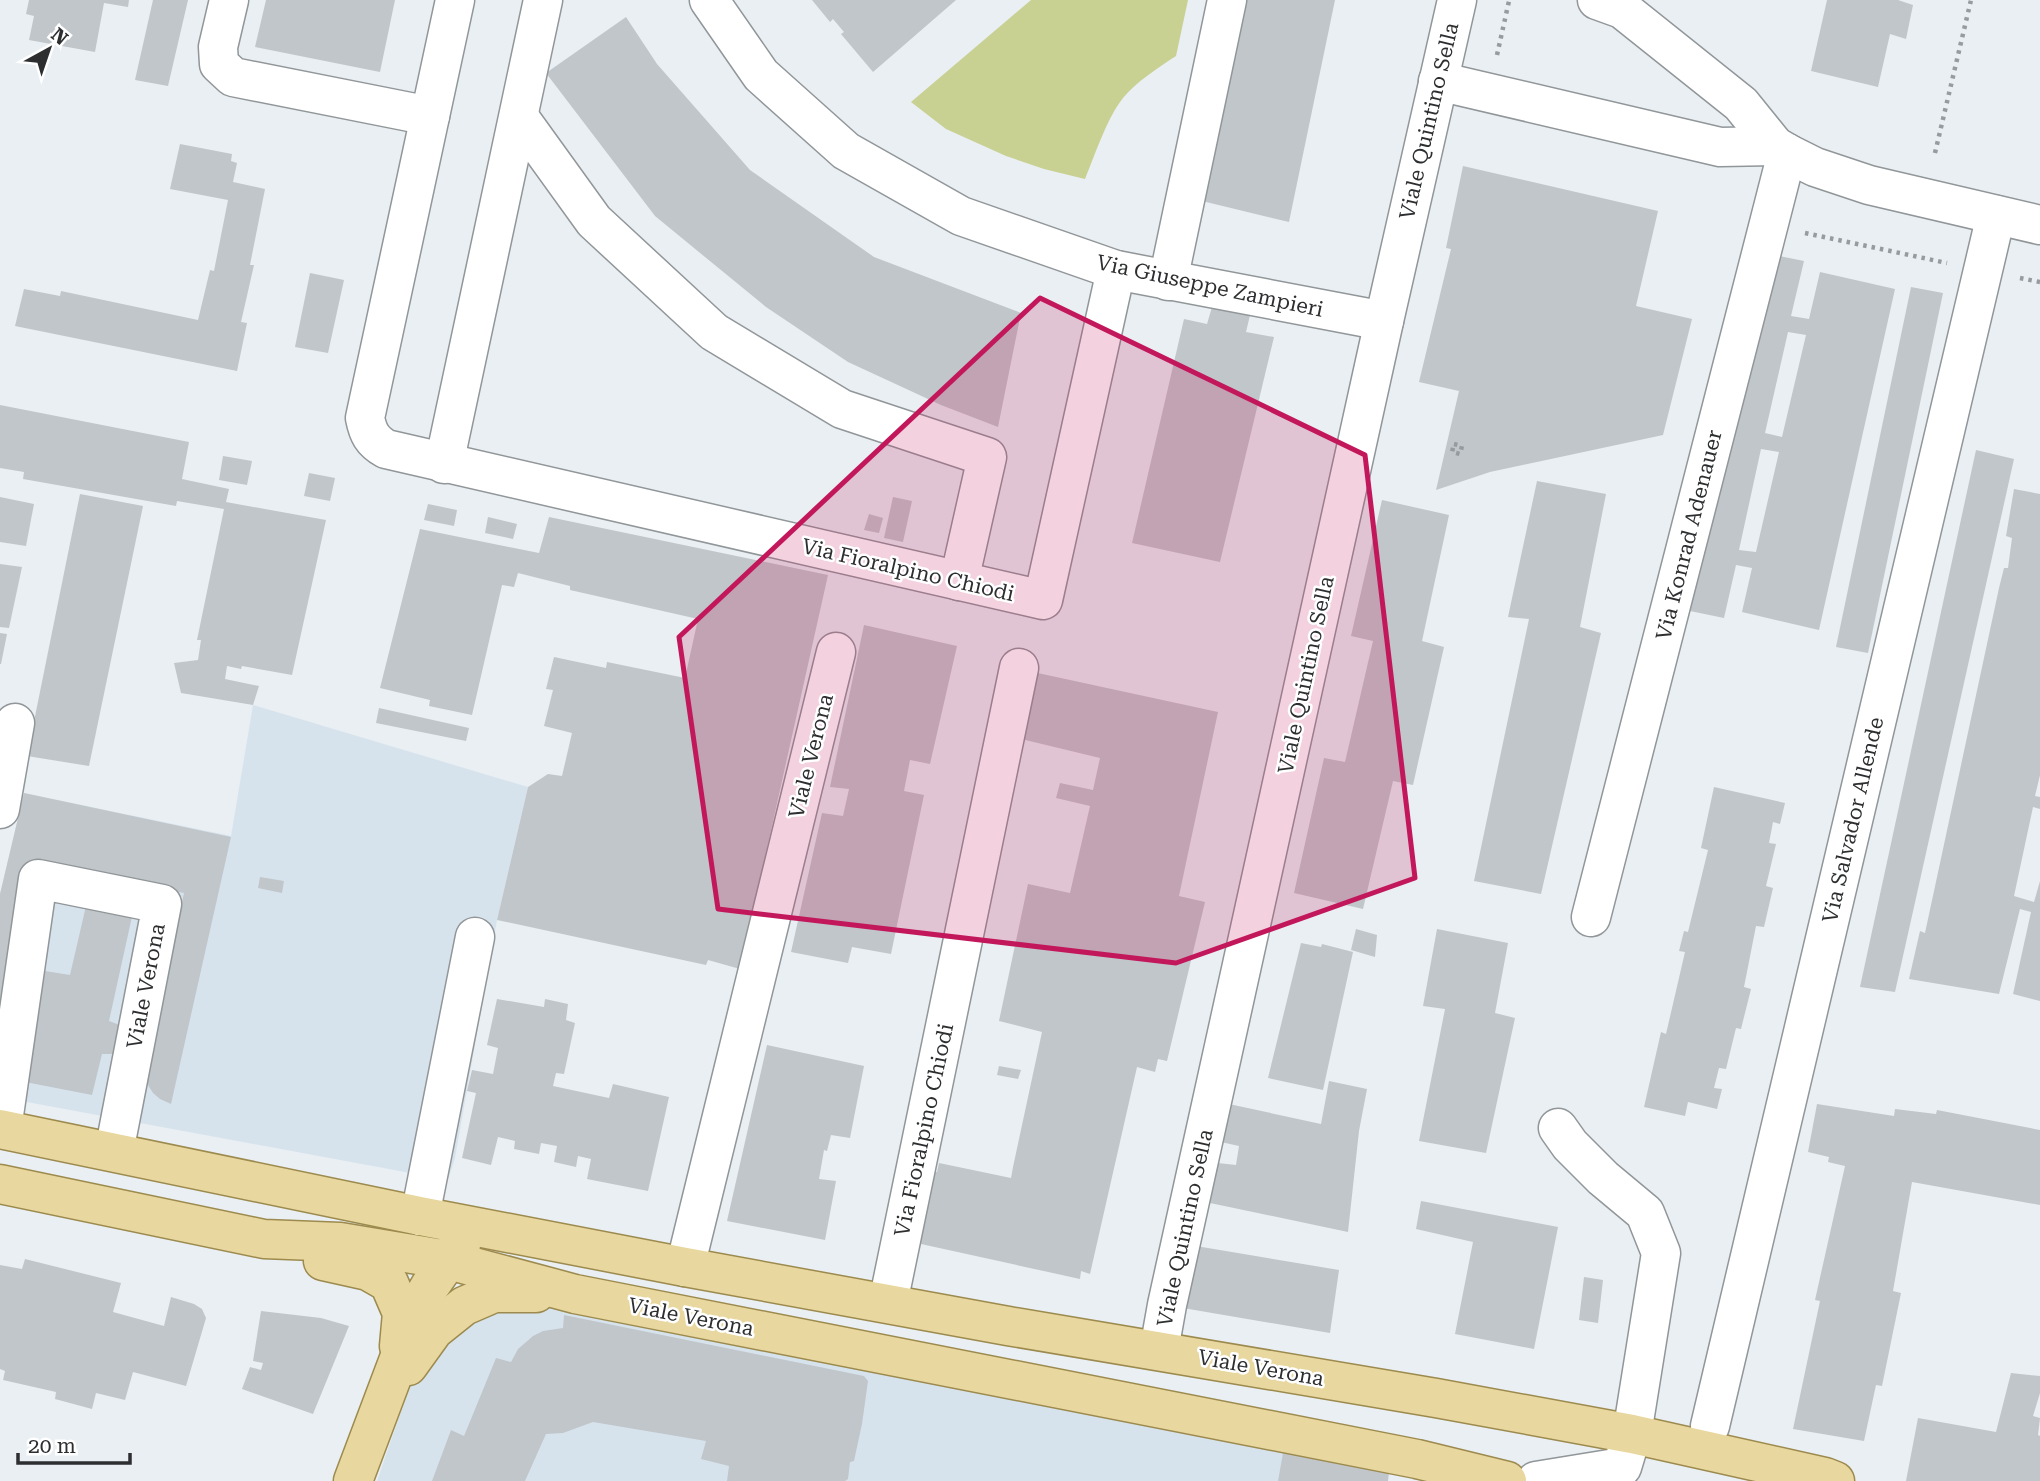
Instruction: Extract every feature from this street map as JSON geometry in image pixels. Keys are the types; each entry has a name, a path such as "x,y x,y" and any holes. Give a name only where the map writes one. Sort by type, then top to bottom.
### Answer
{"main road":[{"name":"Viale Verona","path":"1,1129 420,1216 685,1267 1632,1434 1835,1481"},
{"name":"Viale Verona","path":"0,1184 264,1239 340,1241 448,1260 575,1294 1415,1470 1507,1481"},
{"path":"264,1239 325,1262 368,1271 389,1283 402,1313 397,1362"},
{"path":"353,1481 421,1303 429,1286 458,1246 481,1239 585,1247"},
{"name":"Viale Verona","path":"383,1402 434,1331 464,1306 494,1293 575,1294"}],"street":[{"path":"229,0 218,47 219,64 233,77 430,116"},
{"name":"Via Fioralpino Chiodi","path":"455,0 365,418 374,442 386,449 1043,600 1116,271"},
{"path":"444,464 543,0"},
{"name":"Via Giuseppe Zampieri","path":"709,0 761,75 846,151 961,216 1116,271 1384,321"},
{"path":"1168,281 1227,0"},
{"name":"Viale Quintino Sella","path":"1159,1350 1457,0"},
{"path":"1597,0 1622,9 1741,104 1781,150 1815,167 1869,185 2040,225"},
{"path":"1438,81 1720,147 1781,150"},
{"path":"519,117 594,221 714,332 842,410 987,457 959,581"},
{"name":"Via Konrad Adenauer","path":"1591,917 1781,150"},
{"name":"Via Salvador Allende","path":"1710,1426 1996,215"},
{"name":"Viale Verona","path":"685,1267 836,652"},
{"name":"Via Fioralpino Chiodi","path":"888,1303 1019,668"},
{"path":"0,809 15,723"},
{"name":"Viale Verona","path":"1,1129 38,879 162,904 114,1152"},
{"path":"420,1216 475,937"},
{"path":"1536,1481 1622,1467 1632,1434 1661,1253 1645,1213 1595,1170 1570,1145 1558,1128"}],"path":[{"path":"1935,153 1972,0"},
{"path":"1496,59 1509,1"},
{"path":"1796,231 2040,282"}],"highlighted area":[{"path":"1040,298 1365,455 1415,878 1176,963 718,909 679,637"}],"shaded area":[{"path":"253,705 528,787 497,920 455,1158 448,1180 0,1097 0,894 24,793 231,836"},
{"path":"477,1290 1285,1443 1280,1481 377,1481 429,1330"}],"green space":[{"path":"1031,0 1188,0 1176,56 1128,92 1117,106 1085,179 1006,156 946,129 911,102"}],"building":[{"path":"29,0 129,0 128,7 104,3 95,52 29,40 34,16 26,14"},
{"path":"153,0 188,0 168,86 135,80"},
{"path":"266,0 395,0 380,72 255,47"},
{"path":"812,0 956,0 873,72 841,34 844,32 833,19 830,22"},
{"path":"1239,0 1335,0 1289,222 1198,200"},
{"path":"1827,0 1898,0 1913,5 1906,39 1890,34 1878,87 1811,71"},
{"path":"626,17 657,64 750,170 874,257 1021,313 998,427 941,405 848,362 766,307 655,216 546,73"},
{"path":"180,144 232,154 231,161 237,163 233,182 265,189 250,265 254,265 241,322 247,323 237,371 15,326 24,289 60,296 61,291 198,320 210,270 214,271 228,200 170,189"},
{"path":"1463,166 1658,211 1636,306 1692,319 1663,435 1490,472 1436,490 1459,391 1419,382 1451,249 1446,248"},
{"path":"1770,254 1804,261 1791,316 1809,319 1820,272 1895,289 1819,630 1742,612 1752,568 1736,565 1724,618 1690,611","holes":["1788,332 1806,335 1782,437 1765,433","1761,449 1779,452 1756,552 1739,550"]},
{"path":"310,273 344,280 328,353 295,347"},
{"path":"1911,287 1943,293 1868,653 1836,647"},
{"path":"1212,307 1250,315 1246,332 1274,337 1220,562 1132,543 1184,319 1207,324"},
{"path":"0,405 189,442 182,479 229,489 226,502 326,520 292,675 227,666 225,679 259,686 253,705 181,693 174,663 198,660 201,640 197,640 224,509 177,501 176,506 23,479 24,472 0,468"},
{"path":"1976,450 2014,459 1895,992 1860,987"},
{"path":"223,456 252,461 247,485 219,480"},
{"path":"309,473 335,478 330,501 304,496"},
{"path":"1537,481 1606,494 1580,627 1601,633 1541,894 1474,881 1529,619 1508,617"},
{"path":"2014,489 2040,494 2040,775 2035,796 2040,797 2040,809 2033,807 2014,896 2034,902 2040,881 2040,1001 2013,994 2031,912 2020,909 1999,994 1909,979 1920,931 1925,933 1999,588 2004,568 2008,568 2012,538 2006,536"},
{"path":"80,494 143,506 89,766 27,756"},
{"path":"0,497 34,504 26,546 0,542"},
{"path":"893,497 912,501 903,542 884,538"},
{"path":"1382,500 1449,515 1422,641 1444,647 1413,785 1393,781 1363,909 1294,893 1324,758 1345,762 1373,641 1351,636"},
{"path":"428,504 457,510 454,526 424,520"},
{"path":"869,514 883,518 879,533 864,530"},
{"path":"488,517 517,524 513,539 485,533"},
{"path":"549,517 828,575 740,969 708,960 706,965 497,920 528,787 548,774 562,776 572,733 544,726 553,690 546,689 554,657 606,668 607,662 685,678 698,619 570,590 570,586 518,573 514,587 502,585 472,715 429,706 430,700 380,688 420,529 539,553"},
{"path":"0,564 22,567 9,628 0,627"},
{"path":"864,625 957,646 930,764 910,760 904,791 924,795 891,954 852,947 848,963 791,952 822,813 843,816 849,789 830,787"},
{"path":"0,633 7,634 1,664 0,664"},
{"path":"1033,672 1218,712 1179,896 1205,902 1167,1061 1158,1059 1155,1072 1137,1067 1090,1274 1081,1271 1080,1279 921,1244 921,1238 910,1235 925,1170 937,1172 939,1163 1011,1178 1042,1032 999,1021 1028,884 1070,893 1090,806 1056,798 1060,783 1093,790 1100,758 1017,738"},
{"path":"379,708 469,728 466,741 376,723"},
{"path":"1714,787 1785,803 1780,824 1773,822 1769,843 1776,844 1766,886 1773,888 1764,927 1756,926 1744,987 1751,989 1741,1029 1736,1028 1726,1069 1719,1068 1714,1088 1722,1089 1717,1109 1688,1102 1685,1116 1644,1107 1661,1032 1666,1034 1685,952 1679,951 1684,931 1688,932 1708,850 1701,848"},
{"path":"24,793 231,837 171,1104 153,1093 145,1070 184,893 36,864 0,1021 0,894"},
{"path":"260,877 284,881 282,893 258,888"},
{"path":"89,893 135,903 109,1021 120,1025 115,1054 102,1054 92,1095 20,1081 45,971 70,975"},
{"path":"1356,929 1377,935 1375,957 1351,950"},
{"path":"1437,929 1508,943 1495,1013 1515,1018 1486,1153 1419,1141 1445,1009 1423,1006"},
{"path":"1301,943 1321,947 1322,944 1353,952 1323,1090 1268,1078"},
{"path":"497,999 544,1007 545,999 568,1004 566,1020 575,1023 564,1074 556,1073 553,1086 609,1098 613,1084 669,1097 648,1191 587,1179 591,1159 578,1156 576,1167 554,1162 557,1146 541,1143 539,1154 514,1149 515,1141 498,1137 491,1165 462,1158 476,1093 467,1091 472,1070 493,1074 498,1048 487,1045"},
{"path":"767,1045 864,1066 850,1138 831,1135 827,1151 824,1150 819,1179 836,1181 825,1240 727,1221"},
{"path":"999,1066 1021,1070 1018,1079 997,1075"},
{"path":"1329,1081 1367,1089 1359,1131 1348,1232 1210,1203 1218,1163 1236,1165 1239,1146 1221,1142 1229,1104 1321,1124"},
{"path":"1817,1104 1894,1116 1895,1109 1936,1114 1937,1110 2040,1130 2040,1205 1912,1182 1893,1291 1901,1293 1882,1386 1876,1385 1864,1441 1793,1429 1820,1301 1815,1300 1845,1166 1828,1162 1829,1157 1808,1152"},
{"path":"1421,1201 1558,1227 1534,1349 1455,1334 1473,1242 1416,1229"},
{"path":"1196,1246 1339,1270 1330,1333 1183,1308"},
{"path":"25,1259 121,1283 113,1312 164,1326 171,1297 202,1309 206,1318 186,1386 133,1372 125,1400 96,1393 92,1409 55,1399 56,1392 3,1380 5,1371 0,1369 0,1265 22,1269"},
{"path":"1584,1277 1603,1280 1598,1323 1579,1320"},
{"path":"261,1311 321,1318 349,1326 313,1414 242,1389 250,1367 261,1370 263,1363 253,1361"},
{"path":"564,1315 864,1376 868,1381 862,1424 854,1461 850,1462 848,1479 727,1481 729,1466 701,1459 706,1441 593,1422 563,1433 546,1434 525,1481 432,1481 451,1430 464,1436 496,1358 511,1362 518,1349 533,1336 543,1331 563,1328"},
{"path":"2011,1373 2040,1376 2040,1393 2033,1416 2040,1418 2040,1481 1906,1481 1918,1418 1996,1432"},
{"path":"1283,1453 1389,1472 1388,1481 1278,1481"}]}
